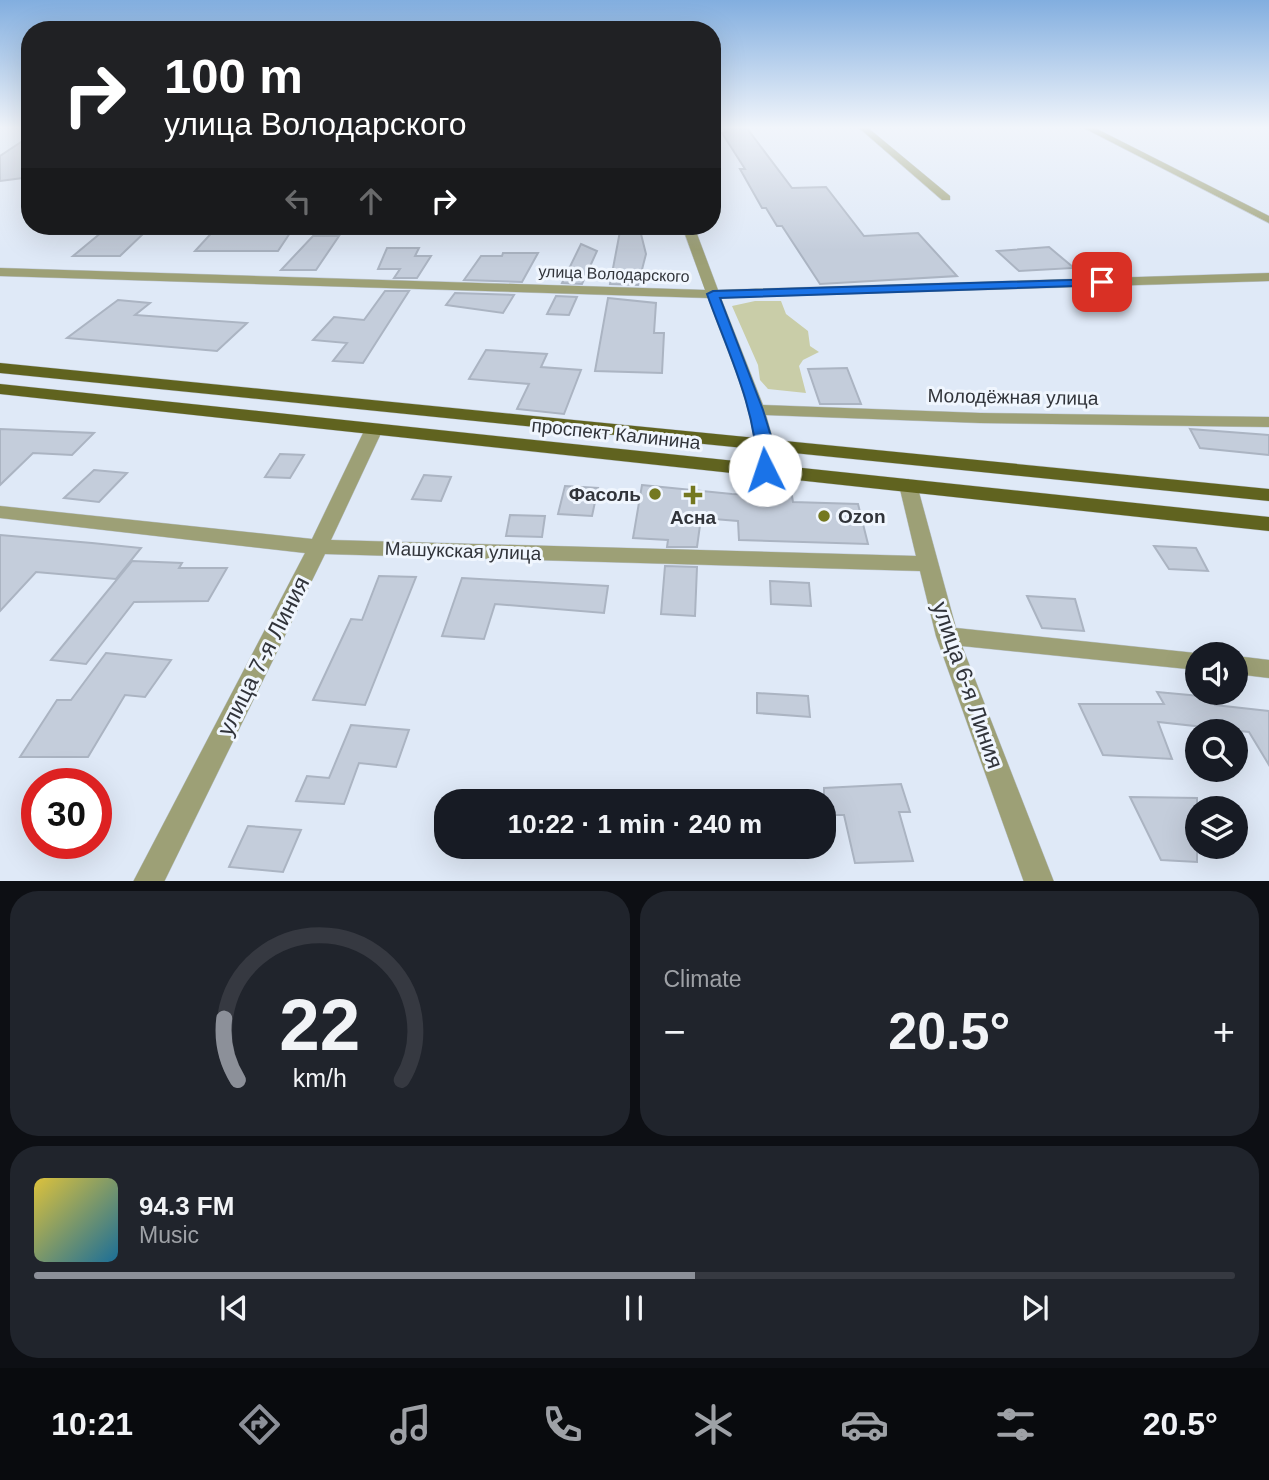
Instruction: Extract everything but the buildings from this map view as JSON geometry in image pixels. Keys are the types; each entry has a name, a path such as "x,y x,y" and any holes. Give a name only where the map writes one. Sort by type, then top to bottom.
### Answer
{"main road":[{"name":"проспект Калинина","path":"0,368 1269,495"},
{"name":"проспект Калинина","path":"0,389 1269,524"}],"street":[{"path":"911,168 946,198"},
{"path":"1167,168 1269,220"},
{"path":"691,235 756,410 765,443 765,470"},
{"name":"улица Володарского","path":"0,272 713,294 1269,278"},
{"name":"Молодёжная улица","path":"756,410 980,418 1269,422"},
{"name":"улица 7-я Линия","path":"148,881 318,547 374,429"},
{"name":"улица 6-я Линия","path":"908,485 947,636 1039,881"},
{"name":"Машукская улица","path":"0,512 318,547 929,564"},
{"path":"947,636 1185,660"},
{"path":"1248,666 1269,669"}],"green space":[{"path":"755,301 781,301 786,314 808,331 810,346 819,352 803,360 799,366 806,393 768,389 760,380 758,365 732,306"}],"place":[{"name":"Фасоль","path":"655,494"},
{"name":"Асна","path":"693,495"},
{"name":"Ozon","path":"824,516"}],"route":[{"path":"765,470 765,443 756,410 713,294 1102,282"}]}
